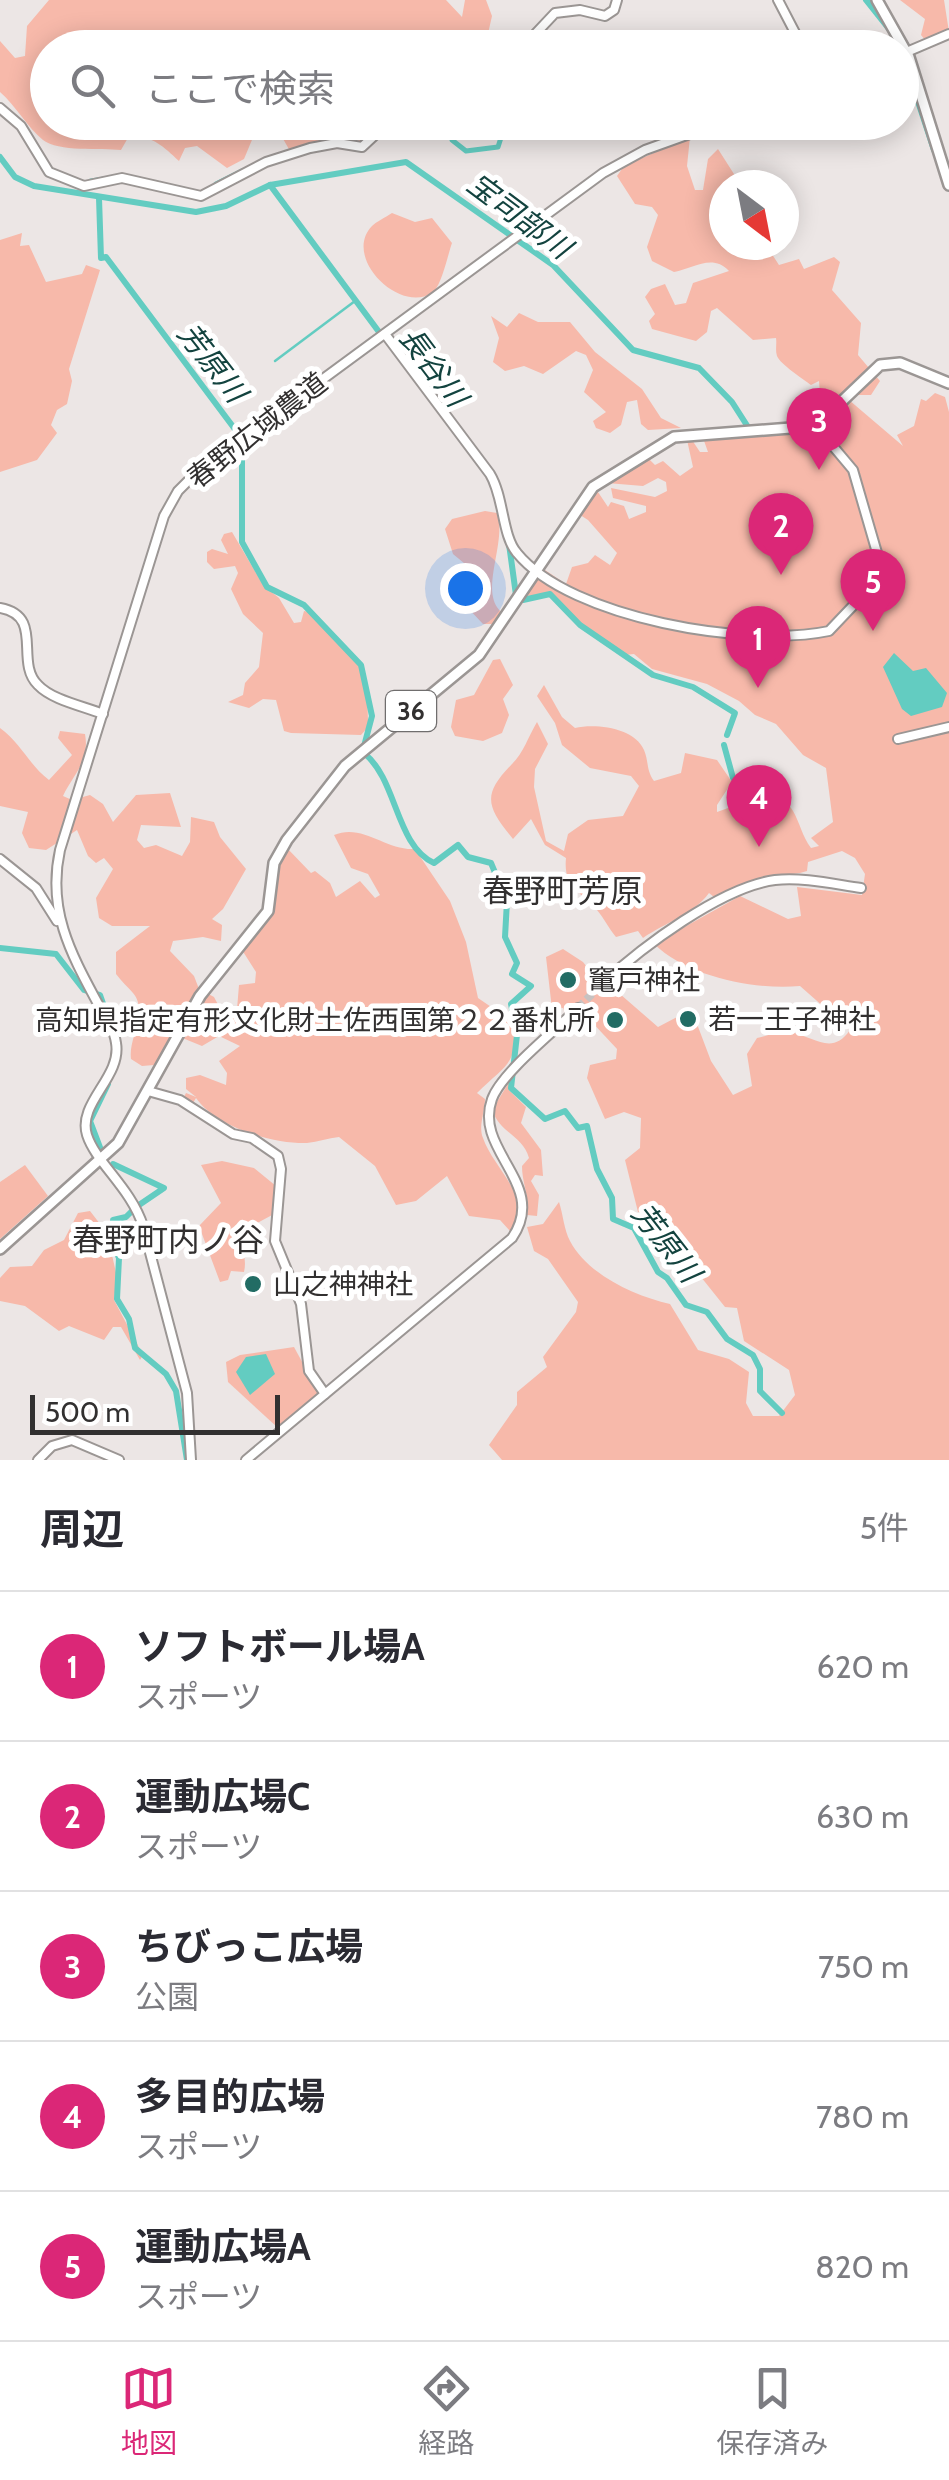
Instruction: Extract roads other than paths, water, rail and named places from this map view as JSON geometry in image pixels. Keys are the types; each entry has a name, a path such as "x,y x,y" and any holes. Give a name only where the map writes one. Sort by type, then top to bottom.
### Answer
{"main road":[{"path":"877,0 892,30"},
{"path":"919,97 949,184"},
{"path":"816,426 880,366 900,363 949,383"},
{"name":"36","path":"0,1249 125,1134 208,983 268,911 274,864 287,840 345,766 479,654 587,493 664,441 682,436 816,426"}],"street":[{"path":"539,30 555,13 580,10 605,16 614,10 617,0"},
{"path":"778,0 794,30"},
{"path":"919,47 949,34"},
{"path":"0,108 30,139"},
{"path":"30,140 54,175 84,186 122,178 201,196 266,162 336,144 362,147 370,140"},
{"name":"春野広域農道","path":"62,932 56,887 60,850 170,503 188,479 620,162 677,140"},
{"path":"382,336 490,474 501,495 513,547 537,570 587,602 712,632 755,636 829,631 867,591 880,563 854,470 816,426"},
{"path":"0,608 13,612 25,625 29,670 40,688 103,714"},
{"path":"898,739 949,728"},
{"name":"春野広域農道","path":"0,859 40,894 116,1041 113,1066 86,1120 88,1137 128,1191 143,1226 187,1393 192,1460"},
{"path":"602,984 663,933 755,886 794,879 861,888"},
{"path":"28,880 44,890 56,887"},
{"path":"40,894 49,896 56,887"},
{"path":"246,1460 518,1229 524,1212 522,1192 494,1138 489,1116 493,1096 578,1008"},
{"path":"148,1092 180,1100 278,1156 281,1169 275,1241 301,1304 309,1371 325,1394"},
{"path":"38,1460 52,1446 72,1440 118,1460"}],"water":[{"path":"894,653 913,671 926,668 947,693 942,707 911,716 902,709 883,667"},
{"path":"266,1354 275,1374 250,1395 236,1372 246,1357"}],"waterway":[{"path":"866,0 889,29"},
{"path":"919,105 934,150"},
{"path":"452,140 466,151 498,147 500,140"},
{"name":"宝司部川","path":"0,157 15,177 34,186 196,212 226,206 270,185 406,162 553,265 633,350 699,368 732,402 748,427"},
{"path":"216,184 242,171"},
{"path":"91,181 124,176"},
{"name":"長谷川","path":"270,185 382,336"},
{"name":"芳原川","path":"99,198 101,258 106,257 237,432 242,455 242,542 267,587 304,605 361,665 372,716 363,750"},
{"path":"275,361 355,301"},
{"name":"長谷川","path":"509,544 516,595"},
{"name":"長谷川","path":"523,600 550,594 580,625 653,675 693,687 735,713 727,735"},
{"name":"長谷川","path":"724,745 733,778 740,785"},
{"name":"芳原川","path":"365,754 376,765 404,828 421,855 434,863 458,845 468,857 491,863 507,901 505,937 517,963 512,974 531,986 511,1004 517,1035 511,1088 545,1119 565,1111 578,1128 587,1126 597,1169 612,1198 613,1219 634,1228 658,1272 686,1305 707,1312 727,1339 753,1355 760,1369 760,1391 782,1413"},
{"path":"0,948 56,954 84,990 100,995 106,1012"},
{"path":"101,1150 90,1121 108,1084"},
{"path":"113,1164 164,1188 139,1205"},
{"path":"135,1208 126,1217 113,1220 113,1244 119,1258 117,1299 129,1319 135,1348 166,1374 176,1391 187,1460"}],"tunnel":[{"path":"578,1008 602,984"}],"place":[{"name":"ちびっこ広場","path":"819,470"},
{"name":"運動広場C","path":"781,575"},
{"name":"運動広場A","path":"873,631"},
{"name":"ソフトボール場A","path":"758,688"},
{"name":"多目的広場","path":"759,847"},
{"name":"竃戸神社","path":"568,980"},
{"name":"若一王子神社","path":"688,1019"},
{"name":"高知県指定有形文化財土佐西国第２２番札所","path":"615,1020"},
{"name":"山之神神社","path":"253,1284"}],"district":[{"name":"春野町芳原","path":"562,891"},
{"name":"春野町内ノ谷","path":"168,1240"}]}
